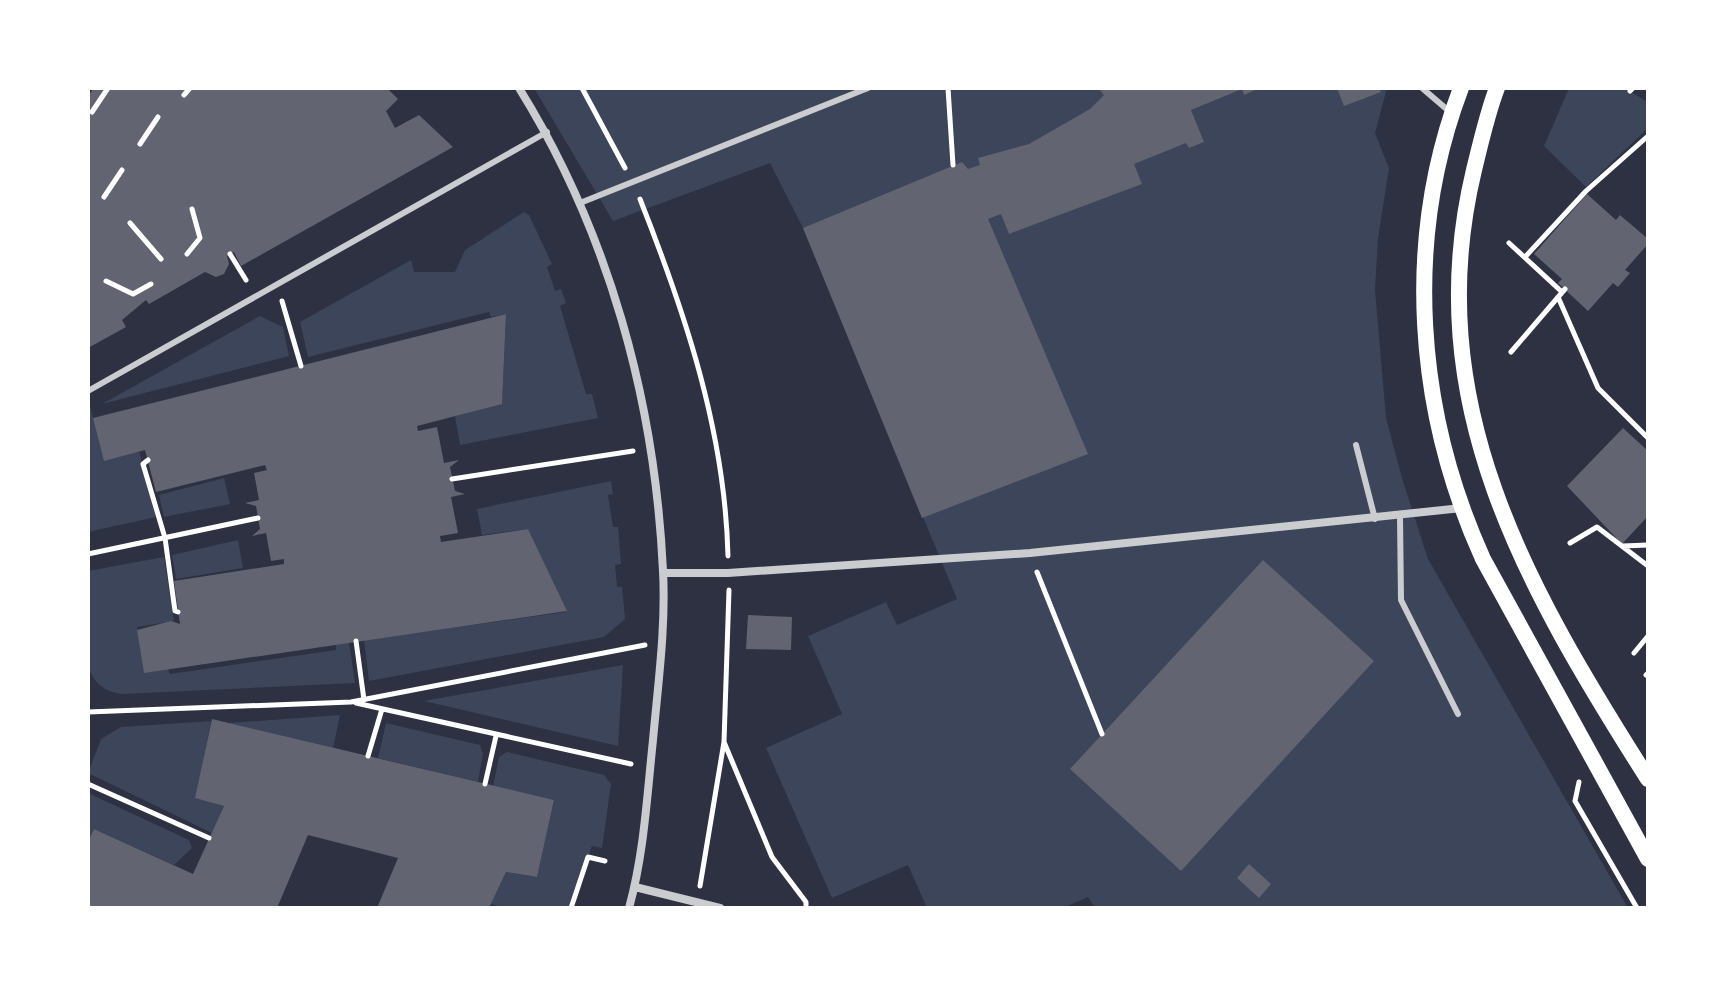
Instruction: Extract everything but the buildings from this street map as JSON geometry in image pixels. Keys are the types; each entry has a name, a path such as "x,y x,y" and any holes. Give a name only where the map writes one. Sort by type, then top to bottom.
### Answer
{"main road":[{"path":"1461,88 1432,192 1422,303 1439,422 1462,508 1497,586 1648,859"},
{"path":"1497,88 1462,225 1458,305 1467,398 1488,476 1515,545 1648,779"}],"street":[{"path":"519,88 547,132 611,278 632,354 649,447 663,573 662,643 650,768 635,887 629,908"},
{"path":"663,573 728,573 1030,553 1400,517 1462,508"},
{"path":"635,887 720,908"}],"lane":[{"path":"580,203 868,88"},
{"path":"1422,88 1453,115"},
{"path":"88,391 547,132"},
{"path":"1356,445 1375,519"},
{"path":"1400,517 1401,600 1458,714"}],"path":[{"path":"92,112 108,88"},
{"path":"184,95 190,88"},
{"path":"582,88 633,182 690,336 710,414 726,507 729,654 724,742 697,902"},
{"path":"948,88 953,165"},
{"path":"140,144 158,117"},
{"path":"1525,257 1586,191 1648,136"},
{"path":"104,197 122,170"},
{"path":"187,254 200,238 192,209"},
{"path":"130,223 161,259"},
{"path":"1509,243 1562,293 1598,388 1648,438"},
{"path":"230,254 256,296"},
{"path":"106,281 133,294 151,284"},
{"path":"1511,352 1562,293"},
{"path":"290,324 301,366"},
{"path":"452,479 649,447"},
{"path":"148,460 143,464 165,538 175,611 178,612"},
{"path":"88,554 258,518"},
{"path":"1570,543 1597,527 1648,566"},
{"path":"1622,546 1648,545"},
{"path":"1030,553 1102,734"},
{"path":"1634,653 1648,636"},
{"path":"356,641 364,700"},
{"path":"88,712 351,702 662,643"},
{"path":"351,702 650,768"},
{"path":"368,756 382,709"},
{"path":"485,784 496,736"},
{"path":"724,742 772,857 806,902 806,908"},
{"path":"88,784 209,838"},
{"path":"1575,801 1637,908"},
{"path":"571,908 588,857 605,861"},
{"path":"1625,908 1633,900"}],"shaded area":[{"path":"534,88 1387,88 1375,133 1389,168 1378,238 1375,290 1386,418 1402,478 1428,559 1628,908 1095,908 1088,897 1063,908 927,908 908,865 832,898 766,748 842,714 808,636 886,602 897,625 957,599 803,228 770,163 613,221"},
{"path":"1569,88 1624,88 1648,102 1648,128 1586,187 1544,146"},
{"path":"524,212 529,215 552,264 547,267 555,291 561,289 566,303 560,306 586,394 592,394 598,418 460,445 455,416 502,403 506,314 491,317 489,312 308,357 300,322 411,260 414,272 455,272 465,250"},
{"path":"260,316 283,327 289,356 102,404"},
{"path":"91,408 93,419 139,451 156,517 88,532 88,410"},
{"path":"224,478 230,504 164,517 159,495"},
{"path":"611,481 613,494 608,495 613,527 618,527 621,564 615,565 617,587 622,587 625,619 604,637 369,681 364,640 566,612 528,529 482,535 477,509"},
{"path":"238,540 243,568 176,579 172,555"},
{"path":"164,557 174,621 137,627 144,672 168,669 170,674 336,650 336,644 349,642 355,683 122,694 105,689 93,678 88,667 88,571"},
{"path":"623,665 618,746 424,701"},
{"path":"340,715 333,748 228,723"},
{"path":"211,721 196,797 224,806 212,833 88,773 101,739 121,727"},
{"path":"386,723 480,745 483,754 478,782 378,758"},
{"path":"507,752 604,775 611,784 602,848 592,846 569,908 502,908 491,904 506,872 537,877 554,800 493,786 499,757"},
{"path":"88,793 189,840 192,848 174,865 94,829 88,841"}]}
